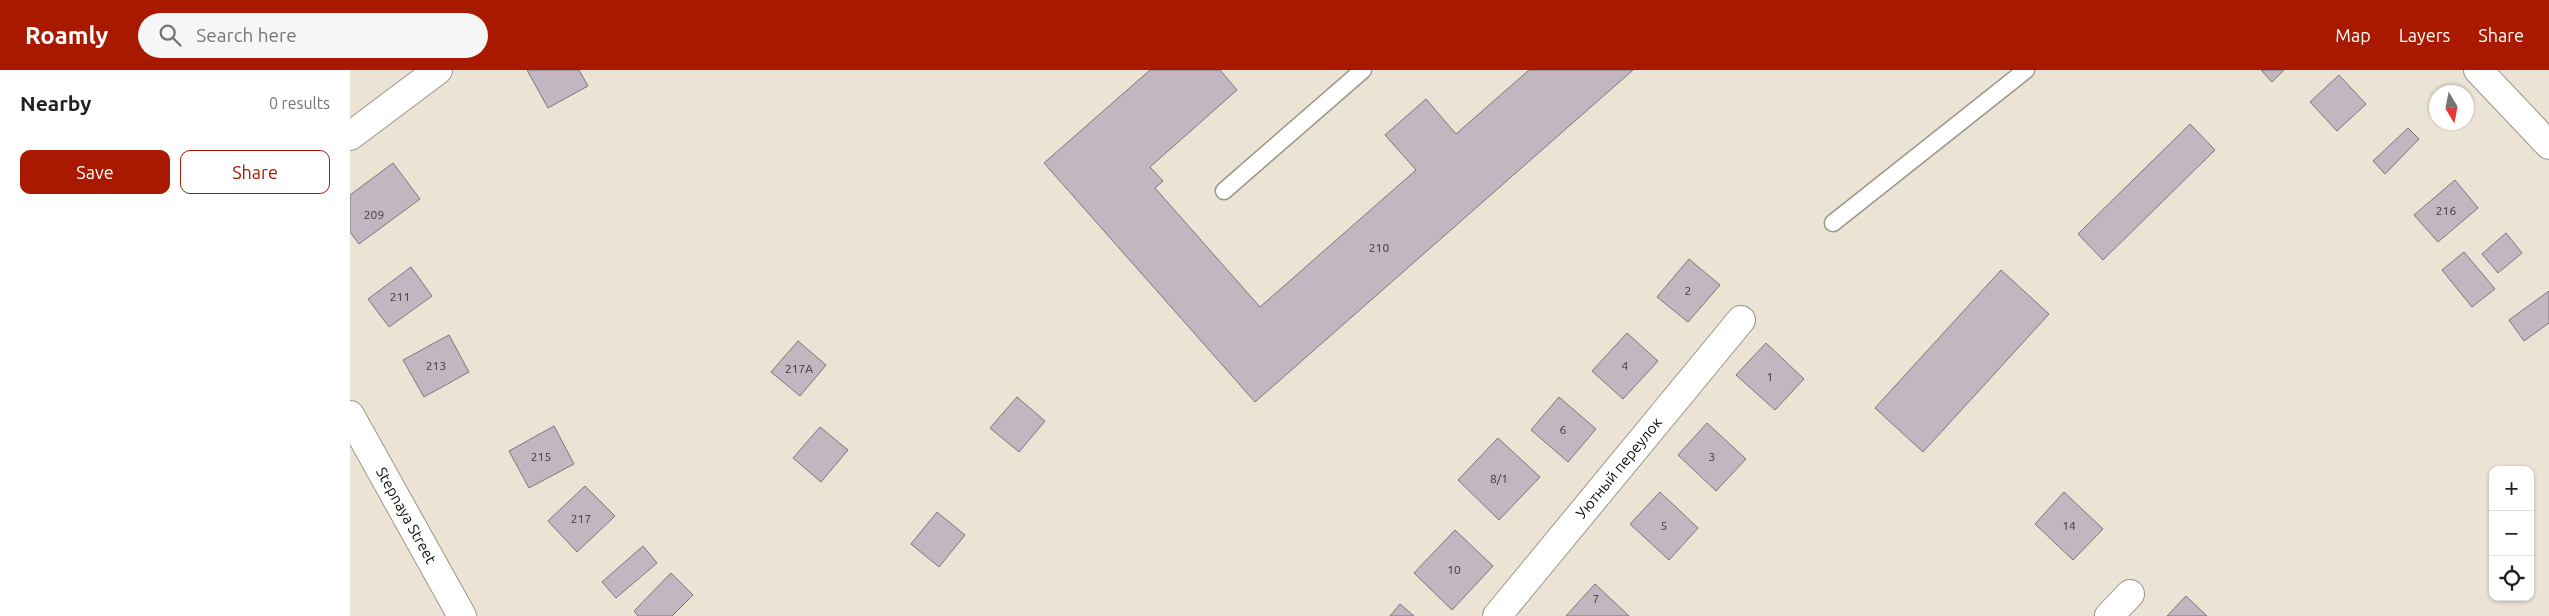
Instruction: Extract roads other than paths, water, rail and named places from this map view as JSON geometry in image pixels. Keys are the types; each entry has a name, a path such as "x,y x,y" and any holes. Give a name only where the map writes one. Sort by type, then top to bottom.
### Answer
{"street":[{"path":"350,136 438,70"},
{"path":"2478,70 2549,146"},
{"name":"Уютный переулок","path":"1497,616 1741,320"},
{"name":"Stepnaya Street","path":"350,415 462,616"},
{"path":"2108,616 2130,594"}],"lane":[{"path":"1224,191 1363,70"},
{"path":"1833,223 2026,70"}]}
